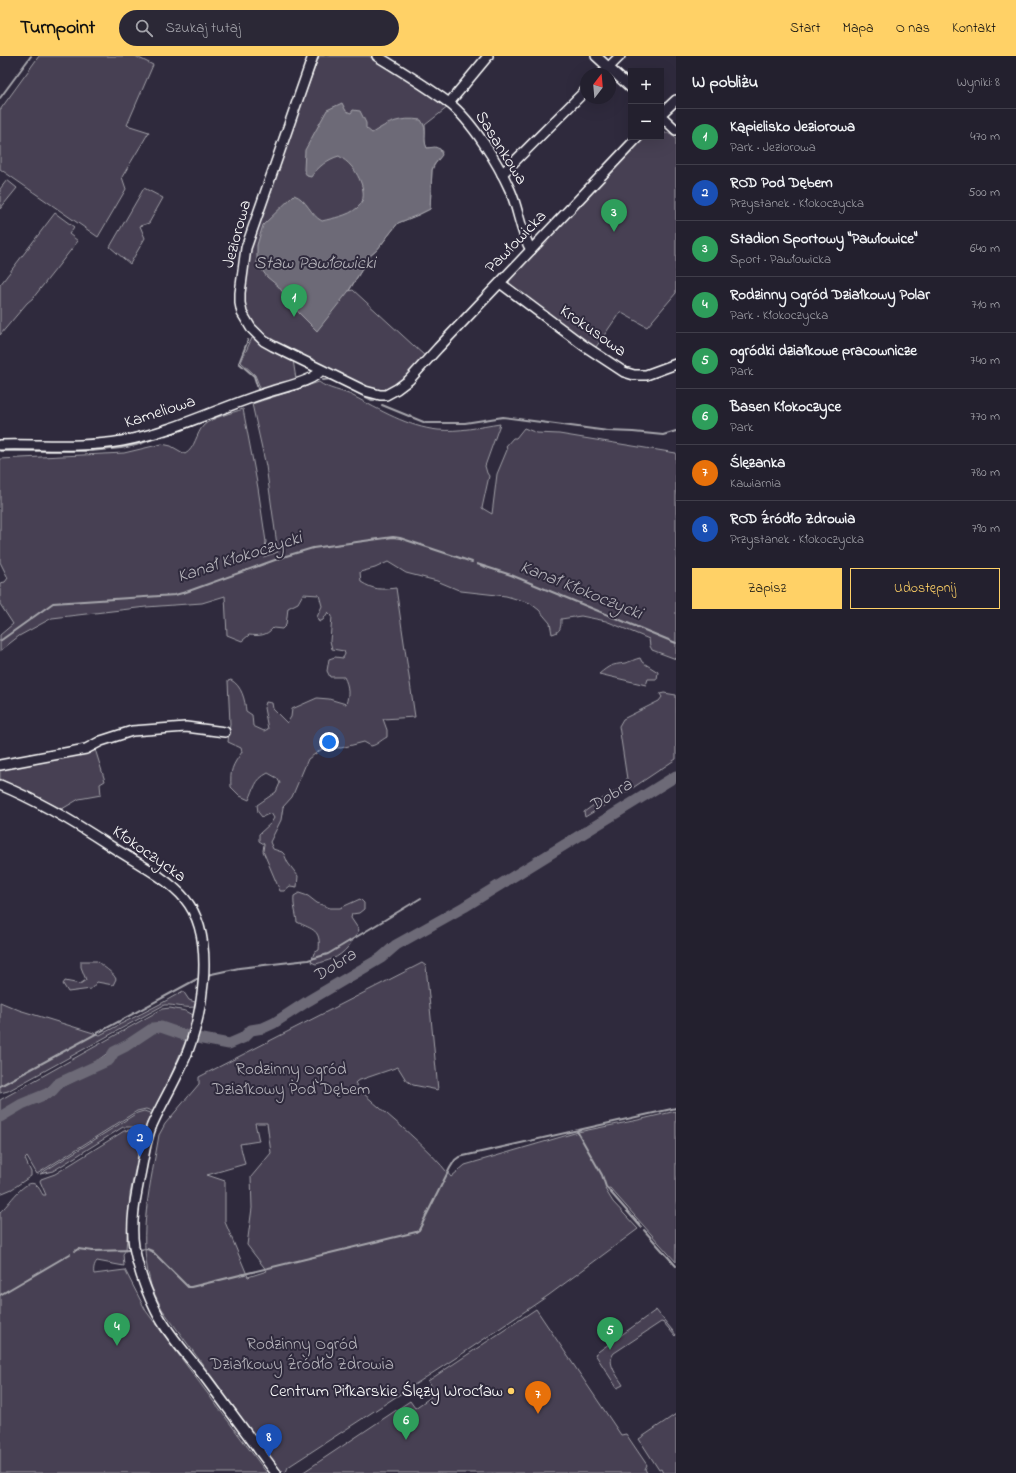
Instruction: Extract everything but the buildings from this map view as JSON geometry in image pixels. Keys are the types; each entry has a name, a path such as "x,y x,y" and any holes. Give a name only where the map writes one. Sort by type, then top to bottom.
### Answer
{"street":[{"name":"Jeziorowa","path":"313,56 246,248 241,278 240,304 242,313 251,328 264,340 321,370 380,396 386,395 397,389 419,370"},
{"name":"Sasankowa","path":"377,56 390,59 449,103 464,118 478,136 502,174 517,209 524,239 531,250"},
{"path":"449,103 488,56"},
{"path":"596,56 603,68"},
{"path":"608,68 620,56"},
{"path":"616,78 628,86"},
{"path":"502,174 580,96"},
{"path":"664,112 676,100"},
{"path":"664,118 676,130"},
{"name":"Pawłowicka","path":"419,370 500,282 635,140"},
{"name":"Krokusowa","path":"500,282 583,345 624,372 634,375 646,375 676,364"},
{"name":"Kameliowa","path":"0,445 99,444 122,441 142,436 301,381 317,375 321,370"},
{"path":"0,765 86,749 101,741 132,731 186,727 225,732"},
{"name":"Kłokoczycka","path":"0,785 60,814 161,878 185,899 198,920 202,934 203,947 202,989 196,1026 191,1045 181,1068 157,1114 148,1135 133,1213 134,1245 143,1279 157,1312 276,1473"}],"green space":[{"path":"39,56 135,56 153,65 127,125 149,132 122,177 126,189 98,237 0,169 0,110"},
{"path":"319,56 369,56 423,89 448,107 425,125 425,140 427,148 435,148 442,152 432,170 430,209 398,223 377,250 370,256 349,291 353,290 426,357 415,371 389,391 376,392 309,361 259,334 245,313 244,298 249,250"},
{"path":"664,133 670,133 676,138 676,293 647,327 620,312 594,350 509,286 510,277 640,140 664,140"},
{"path":"7,180 17,188 0,209 0,189"},
{"path":"144,188 163,198 149,223 140,226 145,238 130,264 110,247"},
{"path":"55,213 74,227 69,234 78,241 33,298 0,335 0,285"},
{"path":"252,338 293,360 296,379 261,390 255,375 241,362"},
{"path":"319,382 349,394 405,422 427,428 454,430 500,424 485,466 489,476 482,508 492,514 497,474 507,450 506,446 513,438 516,438 524,428 537,433 559,434 676,453 676,659 652,650 649,639 606,621 581,616 561,619 560,629 552,634 550,623 539,610 530,603 506,596 461,591 437,581 406,573 388,562 375,568 360,572 361,582 370,587 382,589 396,588 415,717 383,719 387,730 387,737 377,744 371,746 364,742 341,748 325,747 308,759 292,797 283,807 281,820 270,842 273,849 284,854 288,863 298,876 297,887 290,886 284,891 280,891 263,851 264,844 259,841 259,834 271,823 274,818 271,813 262,817 258,812 257,805 276,792 280,783 277,778 268,773 257,781 249,800 240,796 231,787 232,768 242,752 241,748 228,742 230,724 228,681 231,680 238,686 244,698 246,711 252,715 253,726 264,731 268,729 264,708 266,702 272,703 273,709 287,723 291,717 292,709 317,698 329,699 346,704 348,690 344,677 330,677 327,671 329,659 335,657 343,658 345,654 344,651 332,649 330,641 332,616 328,612 323,620 319,622 317,617 322,606 319,595 303,594 298,603 288,608 286,625 282,629 273,628 268,633 262,635 249,635 242,641 227,635 225,596 202,603 146,607 52,618 19,636 0,651 0,635 13,624 0,604 0,583 5,582 8,578 0,562 0,459 124,453 162,444 171,446 185,454 193,445 204,425 217,417 243,409 258,488 266,542 263,557 278,552 266,466 252,404"},
{"path":"640,658 642,662 658,672 657,679 648,679 646,685 599,674 611,666 627,663"},
{"path":"664,693 676,695 676,759 585,817 584,812 621,788 627,779 619,726 623,719 659,701 662,697 660,694"},
{"path":"95,749 105,781 100,784 101,795 79,799 62,809 0,779 0,768 60,759"},
{"path":"299,893 308,896 317,903 330,908 340,908 360,899 364,903 364,909 359,913 352,914 351,918 359,930 348,947 337,957 316,964 311,962 314,953 319,950 319,938 315,931 297,922 294,896"},
{"path":"81,961 97,961 116,979 113,985 97,982 91,989 68,992 63,984 65,981 80,984 86,980 81,967"},
{"path":"422,963 426,966 438,1090 413,1085 406,1080 398,1067 357,1081 355,1083 363,1093 421,1144 451,1177 465,1165 578,1132 676,1111 676,1262 610,1188 605,1189 613,1202 638,1229 549,1295 468,1350 288,1467 286,1472 281,1471 162,1309 150,1281 146,1263 145,1226 149,1190 159,1135 165,1124 199,1084 199,1077","holes":["255,1123 267,1123 271,1153 251,1177 252,1208 247,1245 267,1271 248,1277 225,1222 225,1181 207,1175 245,1164 240,1144 259,1141"]},
{"path":"183,991 189,1000 198,1003 197,1006 190,1007 164,1005 8,1091 0,1093 0,1002 19,1010 100,1035 163,1003"},
{"path":"170,1008 186,1011 195,1016 188,1040 186,1040 154,1112 146,1109 137,1111 37,1174 27,1157 25,1159 31,1172 31,1176 12,1189 0,1194 0,1119 109,1063 117,1054 142,1039 140,1034 116,1047 98,1060 58,1080 43,1091 0,1114 0,1100 162,1009"},
{"path":"144,1111 153,1114 146,1132 134,1127 123,1127 53,1171 40,1174 137,1113"},
{"path":"129,1130 142,1136 130,1194 126,1250 123,1254 124,1266 97,1261 94,1267 94,1274 125,1270 146,1311 267,1473 0,1473 0,1212 22,1188 32,1183 39,1188 43,1195 46,1195 40,1181 41,1179 55,1174 124,1131"},
{"name":"Centrum Piłkarskie Ślęzy Wrocław","path":"536,1309 621,1435 626,1434 647,1465 645,1469 647,1473 302,1473 410,1401 415,1408 431,1397 432,1388 428,1381"},
{"path":"656,1310 676,1335 675,1336 664,1323 661,1322 614,1353 611,1361 612,1365 615,1373 623,1385 617,1388 595,1354"},
{"path":"676,1414 676,1473 663,1473 661,1469 659,1470 639,1439"}],"water":[{"name":"Staw Pawłowicki","path":"342,103 346,111 351,113 353,110 360,111 366,123 366,128 372,133 395,121 407,119 421,120 425,128 425,141 427,148 435,147 440,149 442,155 432,170 430,209 398,223 377,250 370,256 348,292 317,331 299,313 278,286 267,277 257,263 257,245 263,225 294,195 302,200 314,215 322,221 349,213 361,204 363,193 358,175 350,165 339,156 324,164 311,177 307,176 304,170 305,150 327,110"}],"waterway":[{"path":"0,98 31,56"},
{"path":"248,340 239,363 254,376 259,392"},
{"path":"323,380 331,379 374,401"},
{"path":"382,405 426,423 465,423 503,417 608,431 663,435 676,431"},
{"path":"0,451 91,451 121,448 167,436 198,423"},
{"name":"Kanał Kłokoczycki","path":"0,641 53,603 175,595 313,548 393,537 472,562"},
{"name":"Kanał Kłokoczycki","path":"477,564 511,575 676,643"},
{"name":"Dobra","path":"0,1117 22,1104 51,1092 59,1083 109,1060 114,1052 153,1028 161,1027 187,1036 229,1044 243,1038 251,1030 263,1028 274,1023 381,958 396,945 464,907 676,776"},
{"path":"207,975 239,968 308,960 328,954 421,898"},
{"path":"0,1086 197,979"},
{"path":"137,1250 147,1249 152,1251 188,1287 191,1287 416,1232 419,1230 450,1168 459,1157 676,1108"},
{"path":"577,1131 602,1175 606,1187 641,1227"},
{"path":"644,1230 676,1266"},
{"path":"75,1251 78,1249 93,1251 132,1250"},
{"path":"0,1295 70,1254"}],"place":[{"name":"Stadion Sportowy \"Pawłowice\"","path":"614,232"},
{"name":"Kąpielisko Jeziorowa","path":"294,317"},
{"name":"ROD Pod Dębem","path":"140,1157"},
{"name":"Rodzinny Ogród Działkowy Polar","path":"117,1346"},
{"name":"ogródki działkowe pracownicze","path":"610,1350"},
{"name":"Centrum Piłkarskie Ślęzy Wrocław","path":"511,1391"},
{"name":"Ślęzanka","path":"538,1414"},
{"name":"Basen Kłokoczyce","path":"406,1440"},
{"name":"ROD Źródło Zdrowia","path":"269,1457"}],"park label":[{"name":"Rodzinny Ogród Działkowy Pod Dębem","path":"291,1079"},
{"name":"Rodzinny Ogród Działkowy Źródło Zdrowia","path":"302,1354"}]}
